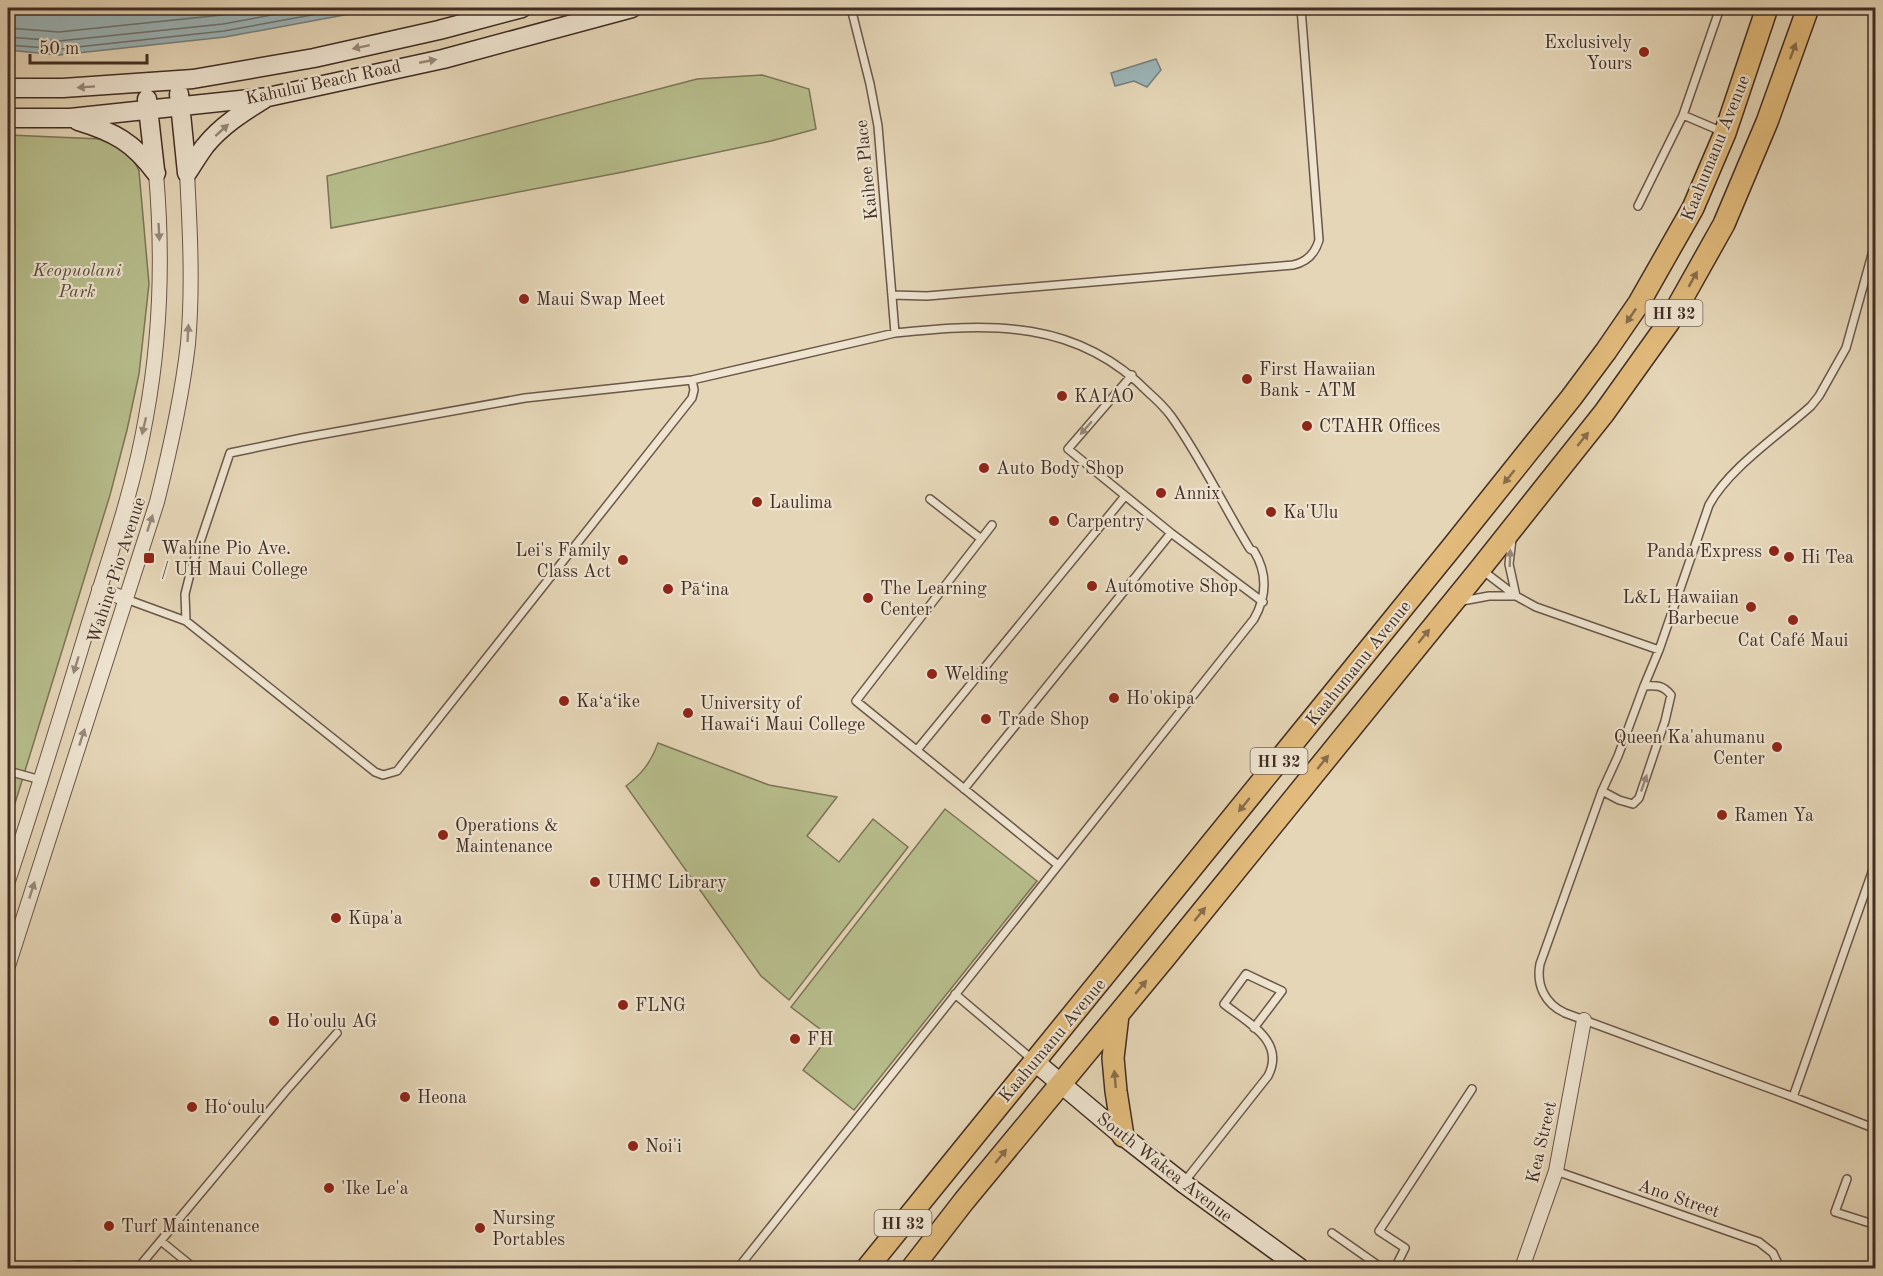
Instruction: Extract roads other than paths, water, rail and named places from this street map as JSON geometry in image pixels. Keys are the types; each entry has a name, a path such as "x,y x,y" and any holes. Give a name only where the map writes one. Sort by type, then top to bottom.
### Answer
{"main road":[{"name":"Kahului Beach Road","path":"8,88 63,88 178,80 314,58 439,30 522,8"},
{"name":"Kahului Beach Road","path":"8,118 70,118 268,97 443,58 632,8"},
{"name":"Kaahumanu Avenue","path":"867,1269 1452,547 1571,398 1639,303 1693,208 1725,133 1767,8"},
{"name":"Kaahumanu Avenue","path":"912,1269 964,1201 1480,569 1604,413 1674,312 1724,224 1767,122 1808,10"},
{"path":"178,80 187,173"},
{"path":"144,83 156,173"},
{"path":"187,173 215,136 237,117 268,97"},
{"path":"70,118 99,128 126,142 144,157 156,173"},
{"path":"1452,547 1480,569"},
{"path":"1118,1014 1113,1058 1123,1136"},
{"name":"South Wakea Avenue","path":"1034,1061 1183,1183 1300,1269"}],"street":[{"name":"Wahine Pio Avenue","path":"8,881 128,493 146,418 157,342 161,265 156,173"},
{"name":"Wahine Pio Avenue","path":"8,966 157,502 176,423 188,344 192,263 187,173"},
{"path":"99,589 126,599"},
{"path":"41,780 66,787"},
{"name":"Kea Street","path":"1522,1269 1556,1171 1584,1020"}],"lane":[{"name":"Kaihee Place","path":"851,8 878,126 895,333"},
{"path":"892,295 927,296 1293,265 1306,260 1315,250 1319,240 1301,8"},
{"path":"1638,206 1683,115 1720,8"},
{"path":"1683,115 1725,133"},
{"path":"1875,240 1846,348 1819,396 1811,406 1728,478 1709,505 1659,650 1602,791 1539,973 1542,991 1550,1003 1561,1011 1875,1129"},
{"path":"186,621 185,594 192,566 230,453 525,398 692,380 895,333 920,330 1003,327 1031,330 1058,337 1084,346 1109,359 1131,375 1170,414 1250,549 1258,557 1264,577 1263,602 1254,619 738,1269"},
{"path":"1131,375 1068,449 1171,533 1263,602"},
{"path":"126,599 186,621 375,772 383,775 390,774 397,771 692,398 694,390 692,380"},
{"path":"917,750 1125,496"},
{"path":"930,499 980,538"},
{"path":"1516,596 1509,564 1511,542 1518,521"},
{"path":"992,525 856,701 1058,865"},
{"path":"964,789 1171,533"},
{"path":"1480,569 1516,596 1536,607 1659,650"},
{"path":"1450,605 1484,596 1516,596"},
{"path":"1602,791 1619,801 1633,804 1639,798 1665,721 1671,695 1665,688 1656,685 1644,686"},
{"path":"8,771 41,780"},
{"path":"1793,1097 1875,861"},
{"path":"1183,1183 1270,1073 1273,1062 1271,1046 1265,1037 1224,1004 1246,974 1282,991 1254,1028"},
{"path":"955,994 1034,1061"},
{"path":"138,1269 337,1033"},
{"path":"1395,1269 1406,1248 1379,1231 1472,1089"},
{"name":"Ano Street","path":"1556,1171 1755,1240 1770,1250 1780,1269"},
{"path":"1847,1179 1836,1212 1875,1225"},
{"path":"1332,1233 1382,1269"},
{"path":"160,1241 194,1269"},
{"path":"51,1269 79,1265 102,1269"}],"water":[{"path":"8,8 382,8 225,37 59,55 8,50"},
{"path":"1156,59 1161,70 1147,87 1134,81 1115,86 1111,73"}],"place":[{"name":"Exclusively Yours","path":"1644,52"},
{"name":"Maui Swap Meet","path":"524,299"},
{"name":"First Hawaiian Bank - ATM","path":"1247,379"},
{"name":"KAIAO","path":"1062,396"},
{"name":"CTAHR Offices","path":"1307,426"},
{"name":"Auto Body Shop","path":"984,468"},
{"name":"Annix","path":"1161,493"},
{"name":"Laulima","path":"757,502"},
{"name":"Ka'Ulu","path":"1271,512"},
{"name":"Carpentry","path":"1054,521"},
{"name":"Panda Express","path":"1774,551"},
{"name":"Hi Tea","path":"1789,557"},
{"name":"Wahine Pio Ave. / UH Maui College","path":"149,558"},
{"name":"Lei's Family Class Act","path":"623,560"},
{"name":"Automotive Shop","path":"1092,586"},
{"name":"Pā‘ina","path":"668,589"},
{"name":"The Learning Center","path":"868,598"},
{"name":"L&L Hawaiian Barbecue","path":"1751,607"},
{"name":"Cat Café Maui","path":"1793,620"},
{"name":"Welding","path":"932,674"},
{"name":"Ho'okipa","path":"1114,698"},
{"name":"Ka‘a‘ike","path":"564,701"},
{"name":"University of Hawai‘i Maui College","path":"688,713"},
{"name":"Trade Shop","path":"986,719"},
{"name":"Queen Ka'ahumanu Center","path":"1777,747"},
{"name":"Ramen Ya","path":"1722,815"},
{"name":"Operations & Maintenance","path":"443,835"},
{"name":"UHMC Library","path":"595,882"},
{"name":"Kūpa'a","path":"336,918"},
{"name":"FLNG","path":"623,1005"},
{"name":"Ho'oulu AG","path":"274,1021"},
{"name":"FH","path":"795,1039"},
{"name":"Heona","path":"405,1097"},
{"name":"Ho‘oulu","path":"192,1107"},
{"name":"Noi'i","path":"633,1146"},
{"name":"'Ike Le'a","path":"329,1188"},
{"name":"Turf Maintenance","path":"109,1226"},
{"name":"Nursing Portables","path":"480,1228"}],"park label":[{"name":"Keopuolani Park","path":"77,280"}]}
